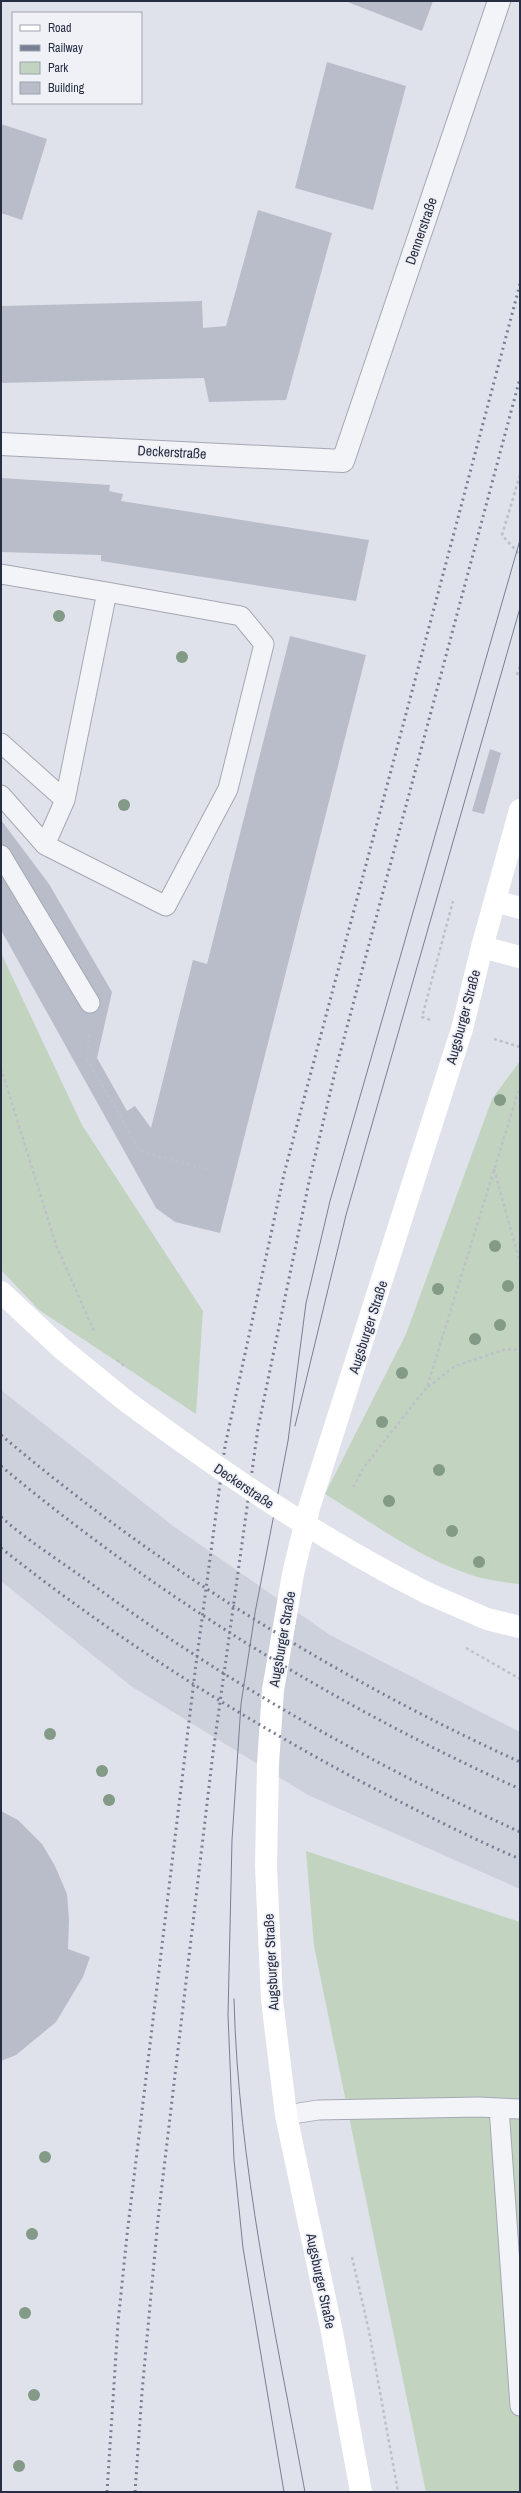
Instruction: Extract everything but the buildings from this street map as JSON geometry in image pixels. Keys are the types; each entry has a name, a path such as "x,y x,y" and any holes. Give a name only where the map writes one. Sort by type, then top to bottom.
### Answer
{"main road":[{"name":"Augsburger Straße","path":"360,2492 332,2332 286,2115 272,2000 266,1866 268,1764 273,1690 293,1574 309,1508 462,1030 482,947 520,810"},
{"path":"495,901 520,908"},
{"path":"482,947 520,958"},
{"name":"Deckerstraße","path":"1,1292 61,1348 126,1401 262,1498 344,1549 427,1593 487,1619 520,1627"}],"street":[{"name":"Dennerstraße","path":"343,461 499,1"},
{"name":"Deckerstraße","path":"1,444 343,461"}],"lane":[{"path":"1,574 241,616 264,644 228,789 166,906 45,845 1,795"},
{"path":"45,845 66,800 107,592"},
{"path":"1,743 66,800"},
{"path":"1,855 90,1003"},
{"path":"499,2108 520,2406"},
{"path":"286,2115 318,2110 520,2109"}],"path":[{"path":"520,476 502,535 520,555"},
{"path":"517,675 520,666"},
{"path":"90,1003 88,1061 140,1151 209,1170"},
{"path":"1,1068 56,1245 97,1337"},
{"path":"428,1387 520,1086"},
{"path":"494,1168 520,1263"},
{"path":"350,1491 364,1467 428,1387 455,1366 506,1349 520,1350"},
{"path":"112,1354 117,1360"},
{"path":"462,1646 520,1679"},
{"path":"352,2254 369,2330 398,2492"}],"shaded area":[{"path":"1,1390 173,1526 330,1635 520,1732 520,1889 308,1795 131,1686 1,1581"}],"green space":[{"path":"1,953 82,1125 203,1311 196,1414 39,1310 1,1270"},
{"path":"520,1061 520,1584 482,1578 443,1564 391,1536 325,1494 406,1334 492,1099"},
{"path":"306,1851 520,1922 520,2492 426,2492 314,1946"}],"tram line":[{"path":"284,2492 243,2248 234,2160 228,2015 232,1840 241,1704 255,1613 288,1441 306,1303 330,1201 520,540"},
{"path":"295,1426 346,1215 520,608"},
{"path":"234,1999 237,2061 250,2184 270,2308 305,2492"}],"railway":[{"path":"107,2492 118,2323 127,2235 196,1664 225,1446 284,1174 520,284"},
{"path":"135,2492 142,2392 158,2219 213,1753 258,1428 309,1182 335,1072 520,378"},
{"path":"1,1435 60,1483 122,1530 249,1616 382,1694 520,1762"},
{"path":"1,1466 122,1560 185,1604 250,1645 383,1722 520,1789"},
{"path":"1,1517 136,1616 242,1685 351,1748 406,1777 520,1832"},
{"path":"1,1548 86,1612 174,1672 265,1728 398,1801 458,1831 520,1859"}]}
